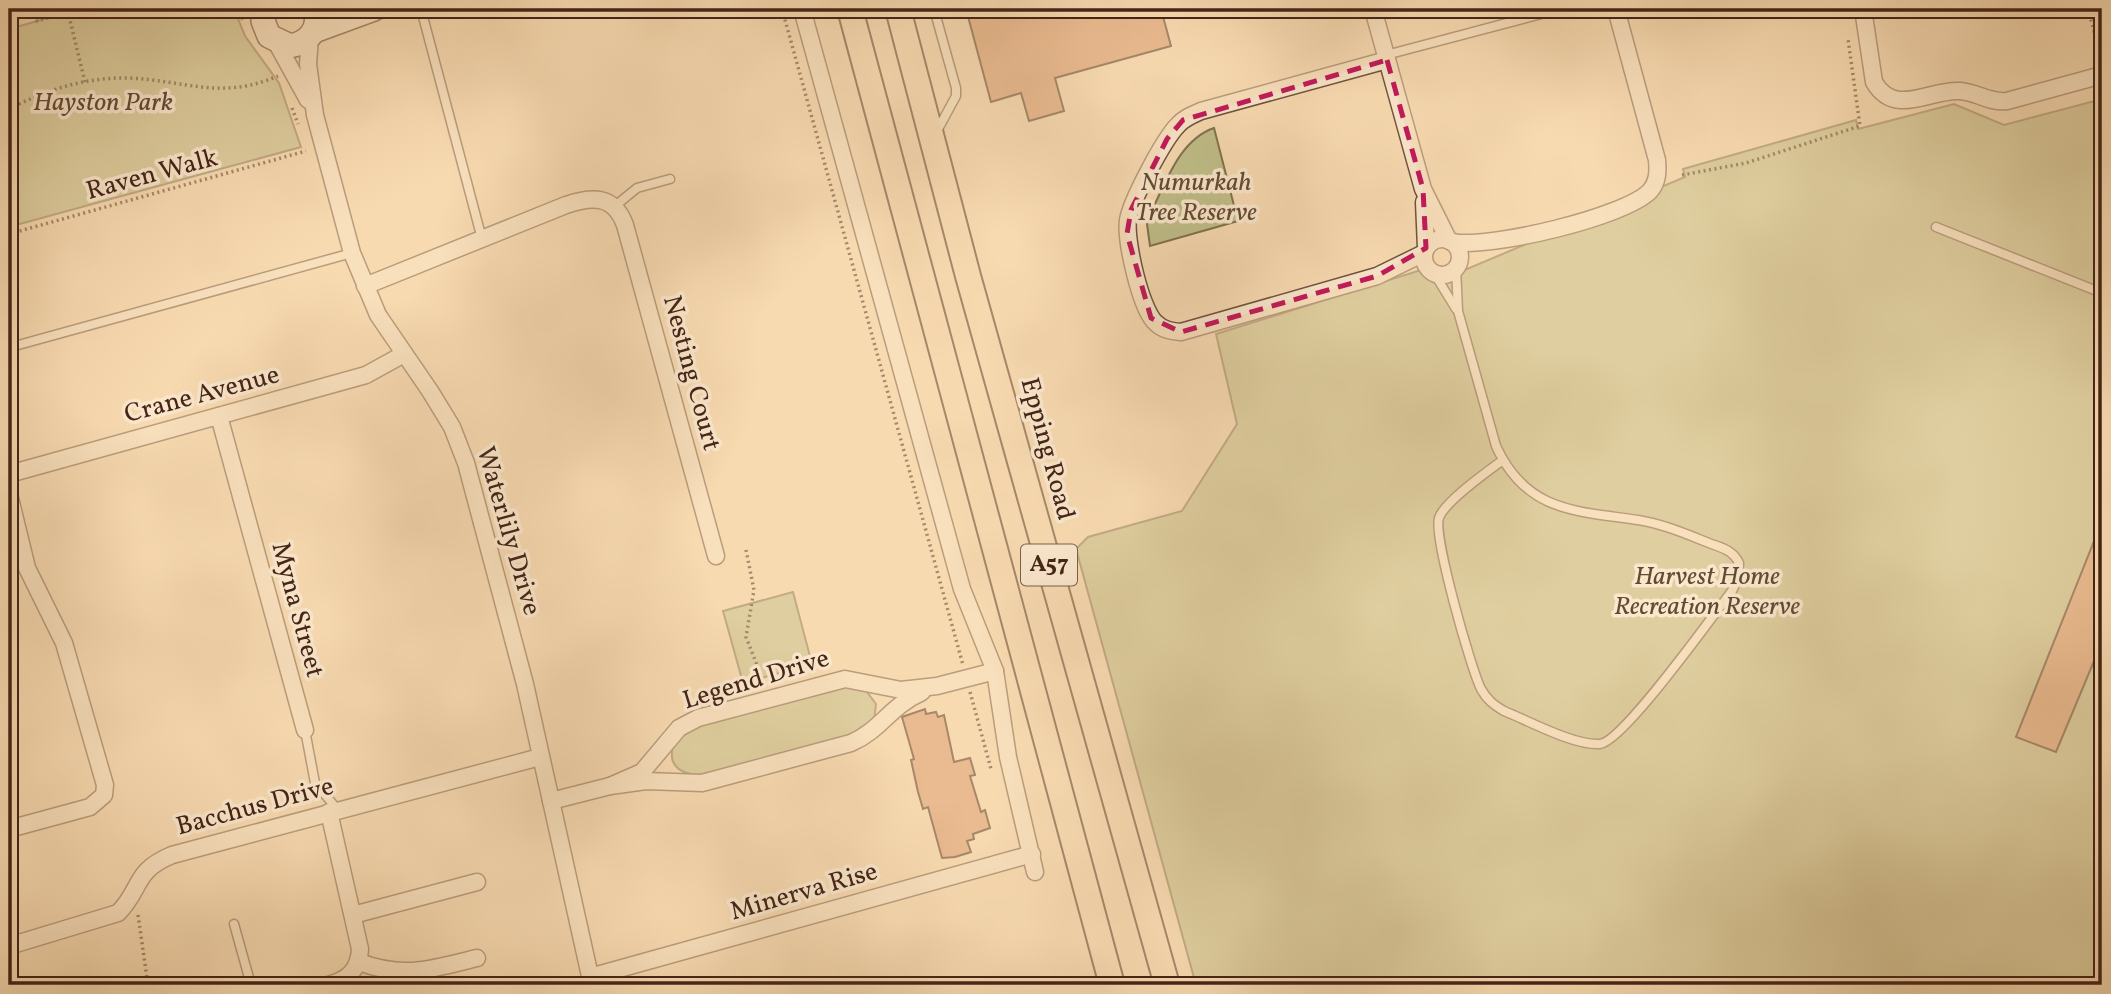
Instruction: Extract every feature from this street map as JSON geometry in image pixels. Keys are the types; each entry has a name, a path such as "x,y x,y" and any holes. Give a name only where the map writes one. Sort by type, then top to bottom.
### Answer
{"main road":[{"path":"850,9 1112,985"},
{"name":"Epping Road","path":"898,9 976,302 1167,985"}],"street":[{"path":"265,9 265,29 276,42 298,45 313,26 374,9"},
{"path":"802,9 962,589 995,671 1008,757 1035,872"},
{"path":"1373,9 1423,189 1459,252 1457,266"},
{"path":"1377,276 1425,250 1439,239 1486,244 1509,240 1621,208 1644,196 1653,185 1658,170 1654,146 1616,9"},
{"path":"1863,9 1874,82 1879,90 1892,99 1914,100 1961,91 1996,102 2007,101 2102,75"},
{"name":"Waterlily Drive","path":"313,26 308,64 315,115 352,253 378,315 452,427 466,463 525,684 591,981"},
{"name":"Waterlily Drive","path":"276,42 315,115"},
{"path":"1386,58 1201,111 1183,120 1167,139 1131,210 1127,234 1148,311 1155,323 1172,331 1192,329 1377,276 1431,272 1446,275 1457,266 1509,240"},
{"path":"1423,189 1425,250 1431,272"},
{"path":"365,286 585,199 599,198 615,206"},
{"name":"Nesting Court","path":"615,206 625,225 716,556"},
{"name":"Crane Avenue","path":"9,474 366,375 404,354"},
{"name":"Myna Street","path":"219,416 305,730"},
{"path":"9,494 27,568 64,643 105,785 104,795 90,807 9,829"},
{"name":"Legend Drive","path":"610,786 642,772 654,761 679,728 698,718 845,679 901,690 937,686 995,671"},
{"name":"Legend Drive","path":"867,683 878,695 881,708 877,726"},
{"name":"Legend Drive","path":"551,802 610,786 646,781 702,783 851,743 867,736 887,713 905,700 937,686"},
{"name":"Legend Drive","path":"665,744 665,762 678,782"},
{"name":"Bacchus Drive","path":"9,946 108,918 125,906 143,873 160,860 540,757"},
{"path":"328,985 352,974 359,962 333,811"},
{"name":"Minerva Rise","path":"591,981 1032,854"},
{"path":"353,915 477,882"},
{"path":"359,962 382,970 419,972 477,958"}],"lane":[{"path":"421,9 482,239"},
{"path":"933,137 949,111 956,88 934,9"},
{"path":"1386,58 1560,9"},
{"path":"615,206 637,188 670,179"},
{"path":"1936,227 2102,293"},
{"path":"9,369 12,358 10,346 352,253"},
{"path":"1457,266 1458,312 1503,460 1522,485 1553,505 1592,515 1664,525 1729,551 1739,563 1738,578 1732,591 1644,705 1618,735 1606,743 1584,743 1504,710 1493,705 1480,687 1443,556 1438,528 1443,510 1503,460"},
{"path":"1431,272 1458,312"},
{"name":"Myna Street","path":"305,730 315,783 333,811"},
{"path":"234,924 251,985"}],"path":[{"path":"34,9 37,21 80,9"},
{"path":"782,9 995,781"},
{"path":"2088,9 2102,63"},
{"path":"68,12 85,82"},
{"path":"1682,175 1746,163 1860,126 1847,32"},
{"path":"9,109 53,90 85,82 142,79 212,90 262,83 277,77 285,87"},
{"path":"289,100 300,133"},
{"name":"Raven Walk","path":"9,234 306,152 303,143"},
{"path":"746,550 754,590 746,637 758,664 768,698"},
{"path":"131,894 142,925 142,954 148,985"}],"highlighted area":[{"path":"1387,60 1423,189 1426,248 1377,276 1181,332 1151,318 1127,234 1131,210 1167,139 1183,120"}],"green space":[{"name":"Hayston Park","path":"80,9 234,9 245,36 279,83 301,147 9,227 9,29"},
{"name":"Harvest Home Recreation Reserve","path":"2102,99 2102,985 1196,985 1076,549 1088,537 1182,511 1237,424 1216,334 1424,269 1436,278 1467,269 1685,177 1683,169 1856,120 1858,129 1954,104 2004,125"},
{"name":"Numurkah Tree Reserve","path":"1214,128 1238,221 1150,246 1147,224 1168,176 1191,142"},
{"path":"793,592 812,664 743,683 723,611"},
{"path":"841,686 864,688 876,704 874,721 856,734 707,775 685,772 675,765 672,759 674,743 695,727"}],"building":[{"path":"966,9 1161,9 1171,46 1055,78 1064,111 1029,121 1021,93 991,102"},
{"path":"2102,521 2102,642 2056,752 2016,737"},
{"path":"925,709 926,714 936,712 938,717 944,715 954,762 970,758 975,775 970,776 981,812 985,810 990,828 973,834 974,839 967,841 971,852 955,857 942,858 928,807 923,809 911,760 914,759 902,717"}]}
